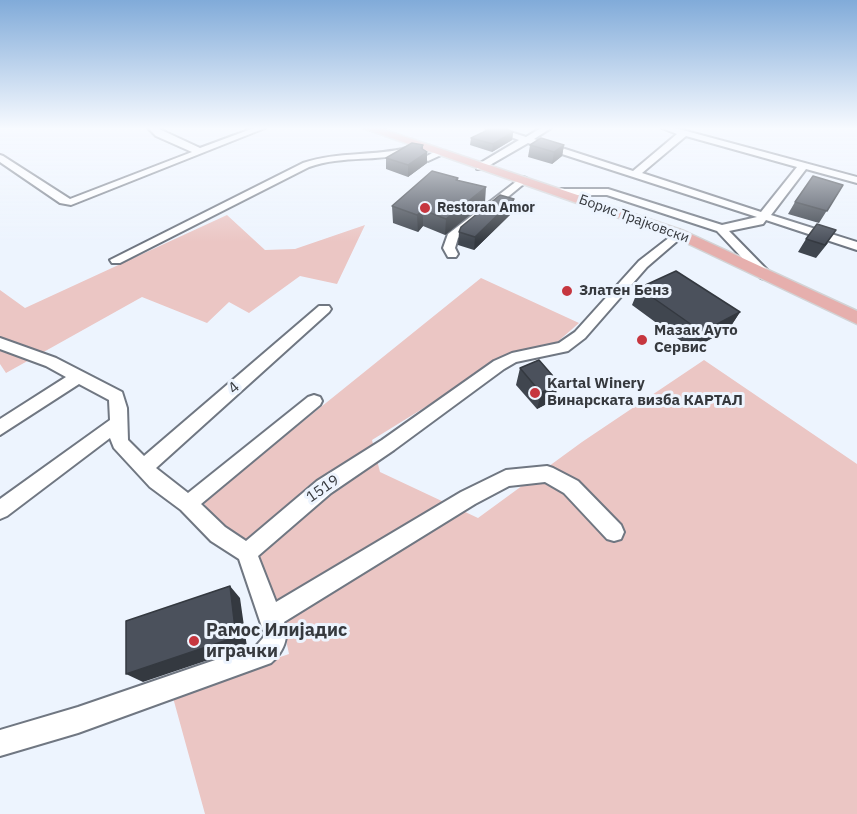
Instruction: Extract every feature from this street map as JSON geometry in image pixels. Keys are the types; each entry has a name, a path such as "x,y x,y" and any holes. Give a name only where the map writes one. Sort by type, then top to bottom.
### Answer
{"main road":[{"name":"Борис Трајковски","path":"476,166 561,192 680,234 857,318"}],"street":[{"path":"12,166 64,201 71,202 165,166"},
{"path":"116,260 304,166"},
{"path":"610,166 857,246"},
{"path":"635,174 645,166"},
{"path":"721,229 759,222 766,217 803,166"},
{"path":"807,166 857,180"},
{"path":"452,254 449,248 452,237 522,180"},
{"path":"561,192 608,192 721,229 766,275"},
{"name":"1519","path":"247,553 316,493 397,439 499,365 512,358 564,347 580,335 643,264 680,234"},
{"name":"4","path":"144,467 324,309"},
{"path":"0,343 79,376 116,396 120,406 118,423 120,443 158,481 188,504 218,534 247,553 275,627 272,648 263,655 78,720 0,743"},
{"path":"0,428 79,376"},
{"path":"188,504 314,401"},
{"path":"0,510 118,423"},
{"path":"271,617 468,498 506,478 546,474 571,487 614,532"}],"shaded area":[{"path":"227,215 265,250 295,249 365,225 337,284 300,276 249,313 229,302 207,323 142,297 6,373 0,364 0,290 25,308"},
{"path":"481,278 579,323 555,344 482,372 372,440 380,472 478,518 582,442 704,360 857,464 857,814 205,814 172,694 289,654 280,612 203,502"}],"building":[{"path":"432,171 458,178 456,180 486,187 446,219 423,210 417,215 392,206"},
{"path":"813,176 843,185 827,211 795,202"},
{"path":"500,195 514,199 475,237 459,232 461,227"},
{"path":"817,224 836,230 825,245 806,239"},
{"path":"676,271 740,312 702,332 639,288"},
{"path":"539,360 559,383 541,393 520,368"},
{"path":"230,586 236,637 126,674 126,621"}],"place":[{"name":"Restoran Amor","path":"425,208"},
{"name":"Златен Бенз","path":"567,291"},
{"name":"Мазак Ауто Сервис","path":"642,340"},
{"name":"Kartal Winery Винарската визба КАРТАЛ","path":"535,393"},
{"name":"Рамос Илијадис играчки","path":"194,641"}]}
